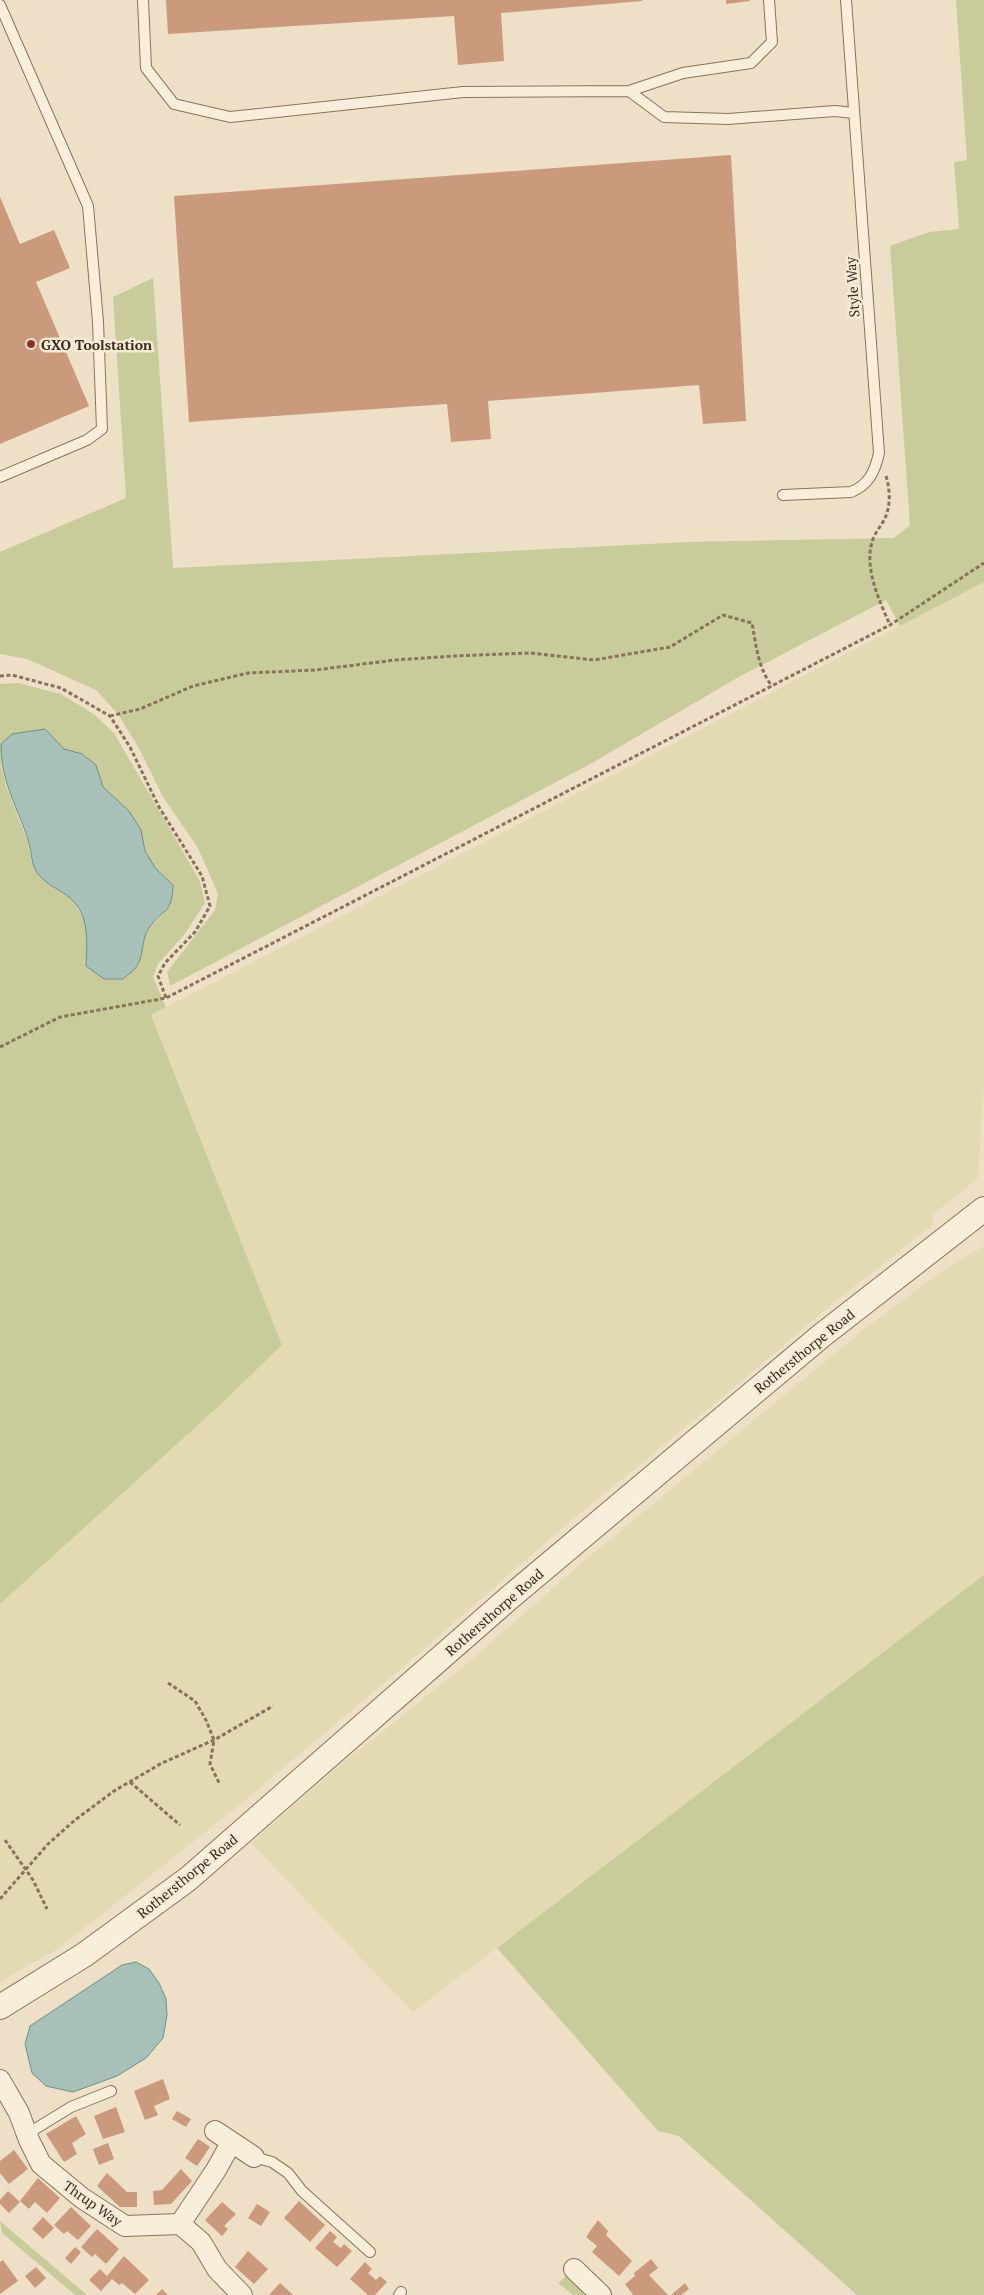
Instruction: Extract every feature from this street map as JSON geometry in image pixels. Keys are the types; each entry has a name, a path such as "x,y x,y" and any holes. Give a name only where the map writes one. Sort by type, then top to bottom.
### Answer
{"street":[{"name":"Rothersthorpe Road","path":"0,2007 84,1955 188,1879 509,1598 821,1336 984,1209"},
{"name":"Thrup Way","path":"0,2080 19,2113 26,2134 41,2164 82,2198 126,2226 180,2224"},
{"path":"242,2295 217,2268 202,2242 180,2224 216,2170 223,2137 254,2157"},
{"path":"574,2269 601,2295"}],"lane":[{"path":"143,0 146,68 174,104 230,118 463,92 628,91 683,73 751,63 772,42 769,0"},
{"name":"Style Way","path":"783,496 851,492 858,489 870,478 879,453 846,0"},
{"path":"0,4 88,206 98,322 102,429 87,440 0,477"},
{"path":"628,91 664,117 728,119 835,111 854,112"},
{"path":"26,2134 71,2107 111,2091"},
{"path":"254,2157 272,2162 288,2172 302,2191 370,2252"}],"path":[{"path":"879,453 890,491 886,517 873,538 870,556 876,592 890,625"},
{"path":"0,1047 60,1017 166,998 890,625 984,563"},
{"path":"110,716 140,709 193,686 248,672 315,670 395,660 530,653 594,660 670,647 723,615 752,623 764,676 772,686"},
{"path":"0,676 12,675 61,688 110,716 130,747 159,807 202,876 210,906 195,932 165,963 158,976 166,998"},
{"path":"168,1683 194,1701 206,1720 214,1740 210,1764 220,1785"},
{"path":"0,1898 48,1844 75,1820 130,1782 162,1763 214,1740 273,1706"},
{"path":"130,1782 180,1825"},
{"path":"5,1840 26,1869 47,1909"}],"shaded area":[{"path":"984,582 984,1086 978,1178 932,1215 934,1224 832,1304 735,1387 561,1529 409,1662 232,1811 59,1948 0,1982 0,1604 219,1406 282,1345 151,1015"},
{"path":"984,1246 984,1575 413,2012 251,1843 332,1772 463,1667 583,1562 863,1330 945,1269"}],"green space":[{"path":"956,0 984,0 984,582 900,626 886,600 737,678 592,763 170,986 167,972 215,910 218,894 198,848 163,797 140,750 118,714 96,690 27,659 0,654 0,552 126,498 113,297 153,278 173,568 688,542 894,538 910,525 890,246 929,232 959,229 954,162 967,160"},
{"path":"18,683 61,694 95,715 114,733 200,881 205,903 184,935 158,964 153,977 166,1007 151,1015 282,1345 219,1406 0,1604 0,684","holes":["45,729 64,749 96,765 103,787 141,830 145,851 156,869 173,885 164,913 149,928 143,941 138,965 87,942 86,923 72,899 39,876 32,862 28,842 6,786 1,764 12,734"]},
{"path":"984,1575 984,2295 857,2295 679,2136 658,2131 497,1948"},
{"path":"0,2221 87,2295 75,2295 2,2233"},
{"path":"574,2269 601,2295 573,2295 558,2283"}],"water":[{"path":"45,729 64,749 82,754 96,765 103,787 129,811 141,830 145,851 156,869 173,885 169,907 146,932 139,962 123,979 104,979 86,966 86,930 81,913 70,898 42,879 36,871 25,830 7,784 1,744 12,734"},
{"path":"136,1962 149,1969 159,1983 166,1999 167,2015 163,2038 146,2058 117,2076 73,2092 46,2086 32,2073 25,2044 30,2026 122,1965"}],"building":[{"path":"166,0 642,1 501,13 504,61 458,65 454,16 168,34"},
{"path":"726,0 750,0 750,1 726,4"},
{"path":"731,155 746,421 703,424 699,385 488,401 491,439 451,442 447,404 189,422 174,196"},
{"name":"GXO Toolstation","path":"0,197 20,244 54,230 70,268 36,282 89,406 0,444"},
{"path":"163,2079 170,2099 154,2106 158,2115 145,2120 134,2091"},
{"path":"116,2107 125,2132 103,2139 94,2116"},
{"path":"177,2111 191,2119 186,2127 172,2119"},
{"path":"76,2116 86,2134 72,2143 77,2154 64,2162 46,2134"},
{"path":"198,2139 210,2147 197,2166 185,2158"},
{"path":"108,2143 114,2159 99,2165 93,2149"},
{"path":"14,2150 28,2169 9,2184 0,2173 0,2161"},
{"path":"181,2169 192,2181 171,2204 154,2205 153,2191 162,2190"},
{"path":"107,2173 127,2192 137,2192 137,2207 120,2207 97,2186"},
{"path":"38,2178 60,2198 47,2213 35,2202 29,2209 20,2201"},
{"path":"8,2191 20,2202 9,2213 0,2204 0,2200"},
{"path":"299,2201 325,2225 310,2242 284,2218"},
{"path":"222,2202 236,2214 224,2226 228,2229 222,2236 205,2220"},
{"path":"257,2204 270,2212 261,2226 248,2218"},
{"path":"71,2207 91,2226 78,2240 67,2231 64,2234 54,2225"},
{"path":"43,2217 54,2228 43,2239 32,2229"},
{"path":"598,2220 608,2231 606,2235 632,2261 619,2276 592,2252 597,2246 586,2237"},
{"path":"97,2229 119,2249 106,2264 95,2254 92,2257 81,2247"},
{"path":"330,2231 337,2237 333,2242 341,2248 344,2244 352,2251 337,2267 315,2248"},
{"path":"75,2247 81,2252 71,2264 65,2258"},
{"path":"248,2251 268,2269 254,2284 235,2267"},
{"path":"124,2256 149,2280 135,2294 122,2283 119,2285 112,2279 101,2291 89,2280 100,2269 107,2276"},
{"path":"651,2259 658,2268 649,2275 668,2295 633,2295 625,2284 635,2276 634,2273"},
{"path":"3,2260 18,2281 0,2294 0,2262"},
{"path":"365,2262 372,2269 368,2273 376,2280 380,2276 387,2282 375,2295 368,2295 350,2279"},
{"path":"36,2267 46,2278 35,2288 25,2276"},
{"path":"280,2283 290,2292 293,2295 269,2295"},
{"path":"685,2283 689,2289 681,2295 671,2295"},
{"path":"162,2289 168,2295 156,2295"}],"place":[{"name":"GXO Toolstation","path":"31,344"}]}
